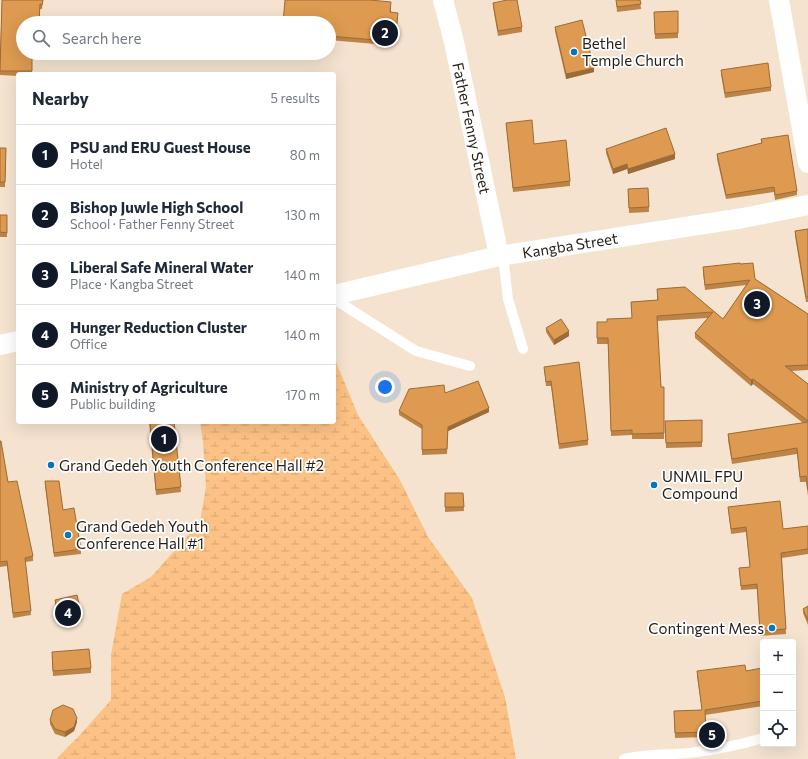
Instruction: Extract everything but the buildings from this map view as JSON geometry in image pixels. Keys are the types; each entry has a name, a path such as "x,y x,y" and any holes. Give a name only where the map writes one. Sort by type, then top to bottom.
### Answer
{"street":[{"name":"Father Fenny Street","path":"443,0 501,256"},
{"path":"780,0 808,163"},
{"name":"Kangba Street","path":"336,295 501,256 743,218 808,205"},
{"path":"0,345 16,341"}],"lane":[{"path":"501,256 508,299 523,348"},
{"path":"336,300 416,351 470,366"},
{"path":"624,759 690,753 738,745 760,739"}],"green space":[{"path":"336,362 358,415 400,480 428,537 472,598 505,697 516,759 56,759 111,700 111,655 122,594 151,577 200,522 206,487 200,424 336,424"}],"place":[{"name":"Bishop Juwle High School","path":"385,33"},
{"name":"Bethel Temple Church","path":"574,52"},
{"name":"Liberal Safe Mineral Water","path":"757,304"},
{"name":"PSU and ERU Guest House","path":"164,439"},
{"name":"Grand Gedeh Youth Conference Hall #2","path":"51,465"},
{"name":"UNMIL FPU Compound","path":"654,485"},
{"name":"Grand Gedeh Youth Conference Hall #1","path":"68,535"},
{"name":"Hunger Reduction Cluster","path":"68,613"},
{"name":"Contingent Mess","path":"772,628"},
{"name":"Ministry of Agriculture","path":"712,735"}]}
